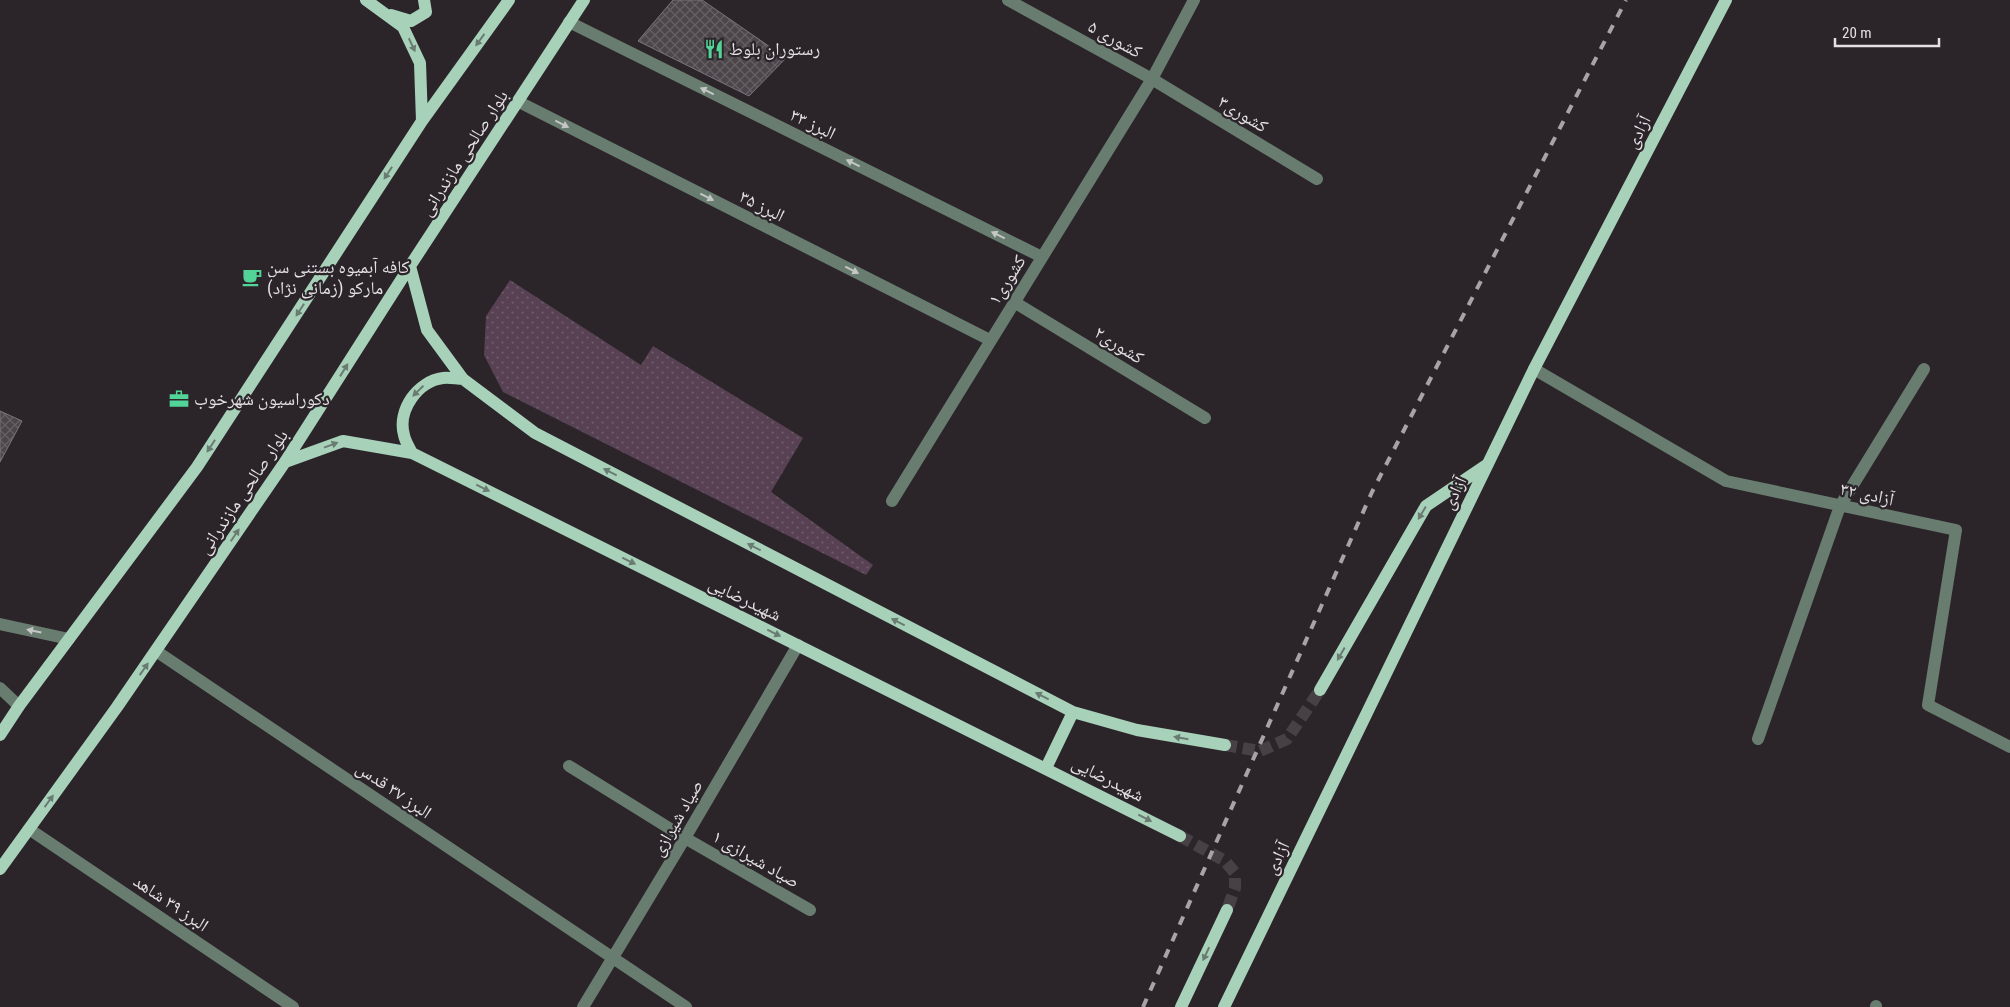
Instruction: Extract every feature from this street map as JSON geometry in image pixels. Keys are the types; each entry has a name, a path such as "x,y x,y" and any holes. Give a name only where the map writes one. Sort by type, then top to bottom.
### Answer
{"main road":[{"path":"366,0 403,27 420,63 422,120"},
{"path":"384,13 411,21 426,12 424,0"},
{"path":"0,736 19,706 197,467 422,120 509,0"},
{"name":"بلوار صالحی مازندرانی","path":"0,869 156,651 285,462 410,266 584,0"},
{"name":"آزادی","path":"1224,1007 1534,369 1726,0"},
{"path":"410,266 427,330 463,379 534,433 1073,712 1137,730 1225,745"},
{"path":"412,453 404,435 403,415 411,398 425,384 443,378 463,379"},
{"name":"شهیدرضایی","path":"285,462 343,441 412,453 1180,836"},
{"path":"1320,690 1426,506 1488,464"},
{"path":"1046,768 1073,712"},
{"path":"1181,1007 1227,910"}],"street":[{"name":"کشوری ۵","path":"1008,0 1152,79"},
{"name":"کشوری۱","path":"892,501 1152,79 1194,0"},
{"name":"البرز ۳۳","path":"570,22 1042,257"},
{"name":"کشوری۳","path":"1152,79 1317,179"},
{"name":"البرز ۳۵","path":"518,102 990,340"},
{"name":"کشوری۲","path":"1014,302 1205,418"},
{"path":"1758,739 1840,506 1924,368"},
{"name":"آزادی ۳۲","path":"1534,369 1726,482 1956,530 1928,705 2010,747"},
{"path":"0,624 69,639"},
{"name":"صیاد شیرازی","path":"583,1007 798,645"},
{"name":"البرز ۳۷ قدس","path":"156,651 686,1007"},
{"path":"0,688 19,706"},
{"name":"صیاد شیرازی ۱","path":"570,766 685,838 810,910"},
{"name":"البرز ۳۹ شاهد","path":"29,829 293,1007"}],"shaded area":[{"path":"510,280 641,365 653,346 803,438 771,492 873,565 866,575 503,392 484,355 486,316"}],"building":[{"name":"رستوران بلوط","path":"673,0 702,0 786,58 749,96 638,41"},
{"path":"0,411 22,421 0,462"}],"tunnel":[{"path":"1225,745 1260,751 1287,739 1320,690"},
{"path":"1180,836 1225,861 1235,873 1235,888 1227,910"}],"railway":[{"path":"1143,1007 1372,492 1626,0"}],"place":[{"name":"رستوران بلوط","path":"714,49"},
{"name":"کافه آبمیوه بستنی سن مارکو (زمانی نژاد)","path":"252,277"},
{"name":"دکوراسیون شهرخوب","path":"179,399"}]}
